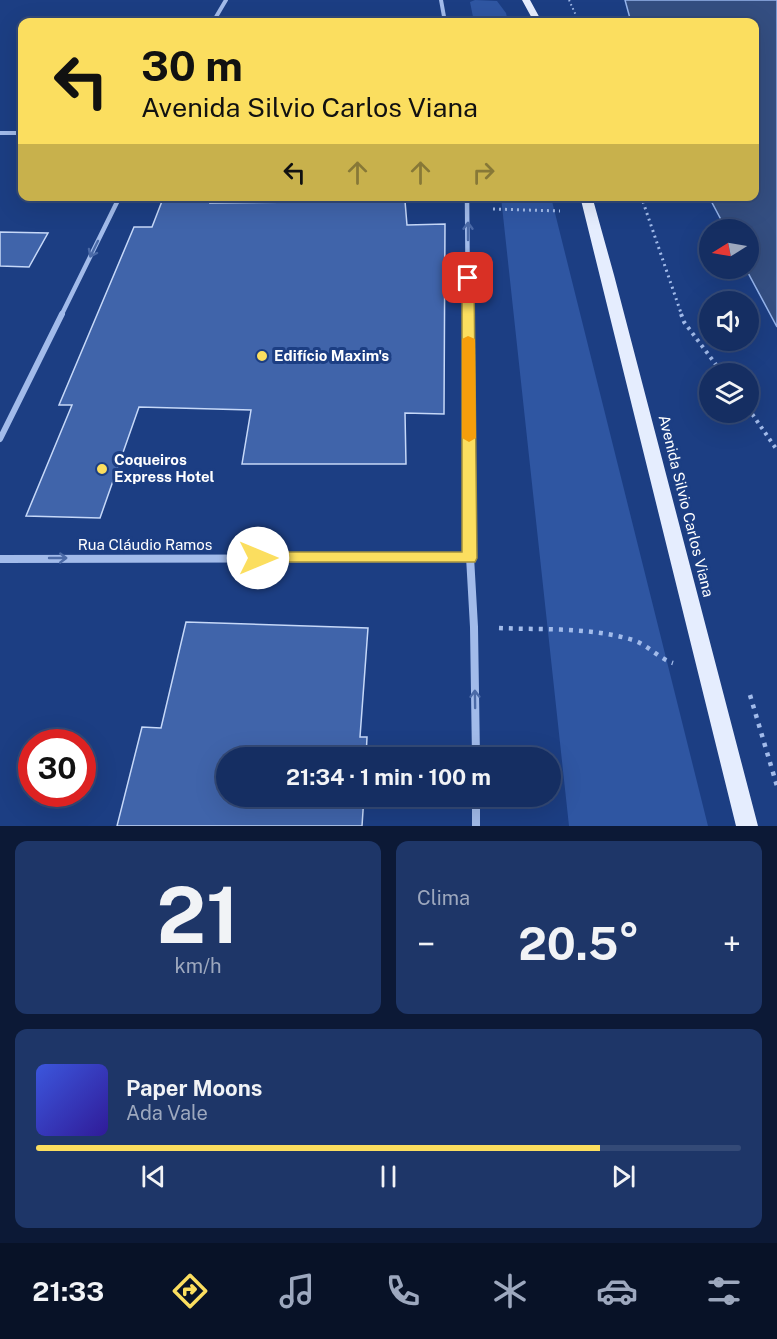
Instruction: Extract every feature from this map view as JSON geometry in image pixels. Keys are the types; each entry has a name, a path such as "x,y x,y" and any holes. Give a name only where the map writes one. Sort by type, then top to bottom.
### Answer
{"main road":[{"path":"526,0 536,18"},
{"name":"Avenida Silvio Carlos Viana","path":"587,201 747,826"}],"street":[{"path":"215,18 226,0"},
{"path":"441,0 444,18"},
{"path":"0,133 18,133"},
{"path":"0,439 118,201"},
{"path":"467,201 470,558 474,627 476,747"},
{"name":"Rua Cláudio Ramos","path":"0,559 470,558"},
{"path":"476,807 476,826"}],"path":[{"path":"569,0 577,18"},
{"path":"643,201 684,322 715,363"},
{"path":"468,208 590,212"},
{"path":"758,423 777,450"},
{"path":"474,627 591,633 636,640 662,660 678,664"}],"shaded area":[{"path":"475,0 497,1 507,18 473,18 470,2"},
{"path":"625,0 777,0 777,327 751,279 759,279 759,219 721,219 711,201 759,201 759,18 630,18"},
{"path":"501,201 552,201 708,826 569,826"}],"building":[{"path":"162,201 211,201 210,203 405,201 407,225 445,224 444,414 405,413 406,464 242,464 251,410 139,407 100,518 26,516 72,405 59,405 134,227 152,227"},
{"path":"0,232 48,233 29,267 0,266"},
{"path":"186,622 368,628 360,737 367,737 367,747 216,747 216,807 363,807 362,826 117,826 142,727 161,728"}],"slow traffic":[{"path":"468,339 469,438"}],"place":[{"name":"Edifício Maxim's","path":"262,356"},
{"name":"Coqueiros Express Hotel","path":"102,469"}],"route":[{"path":"258,558 470,558 468,278"}]}
